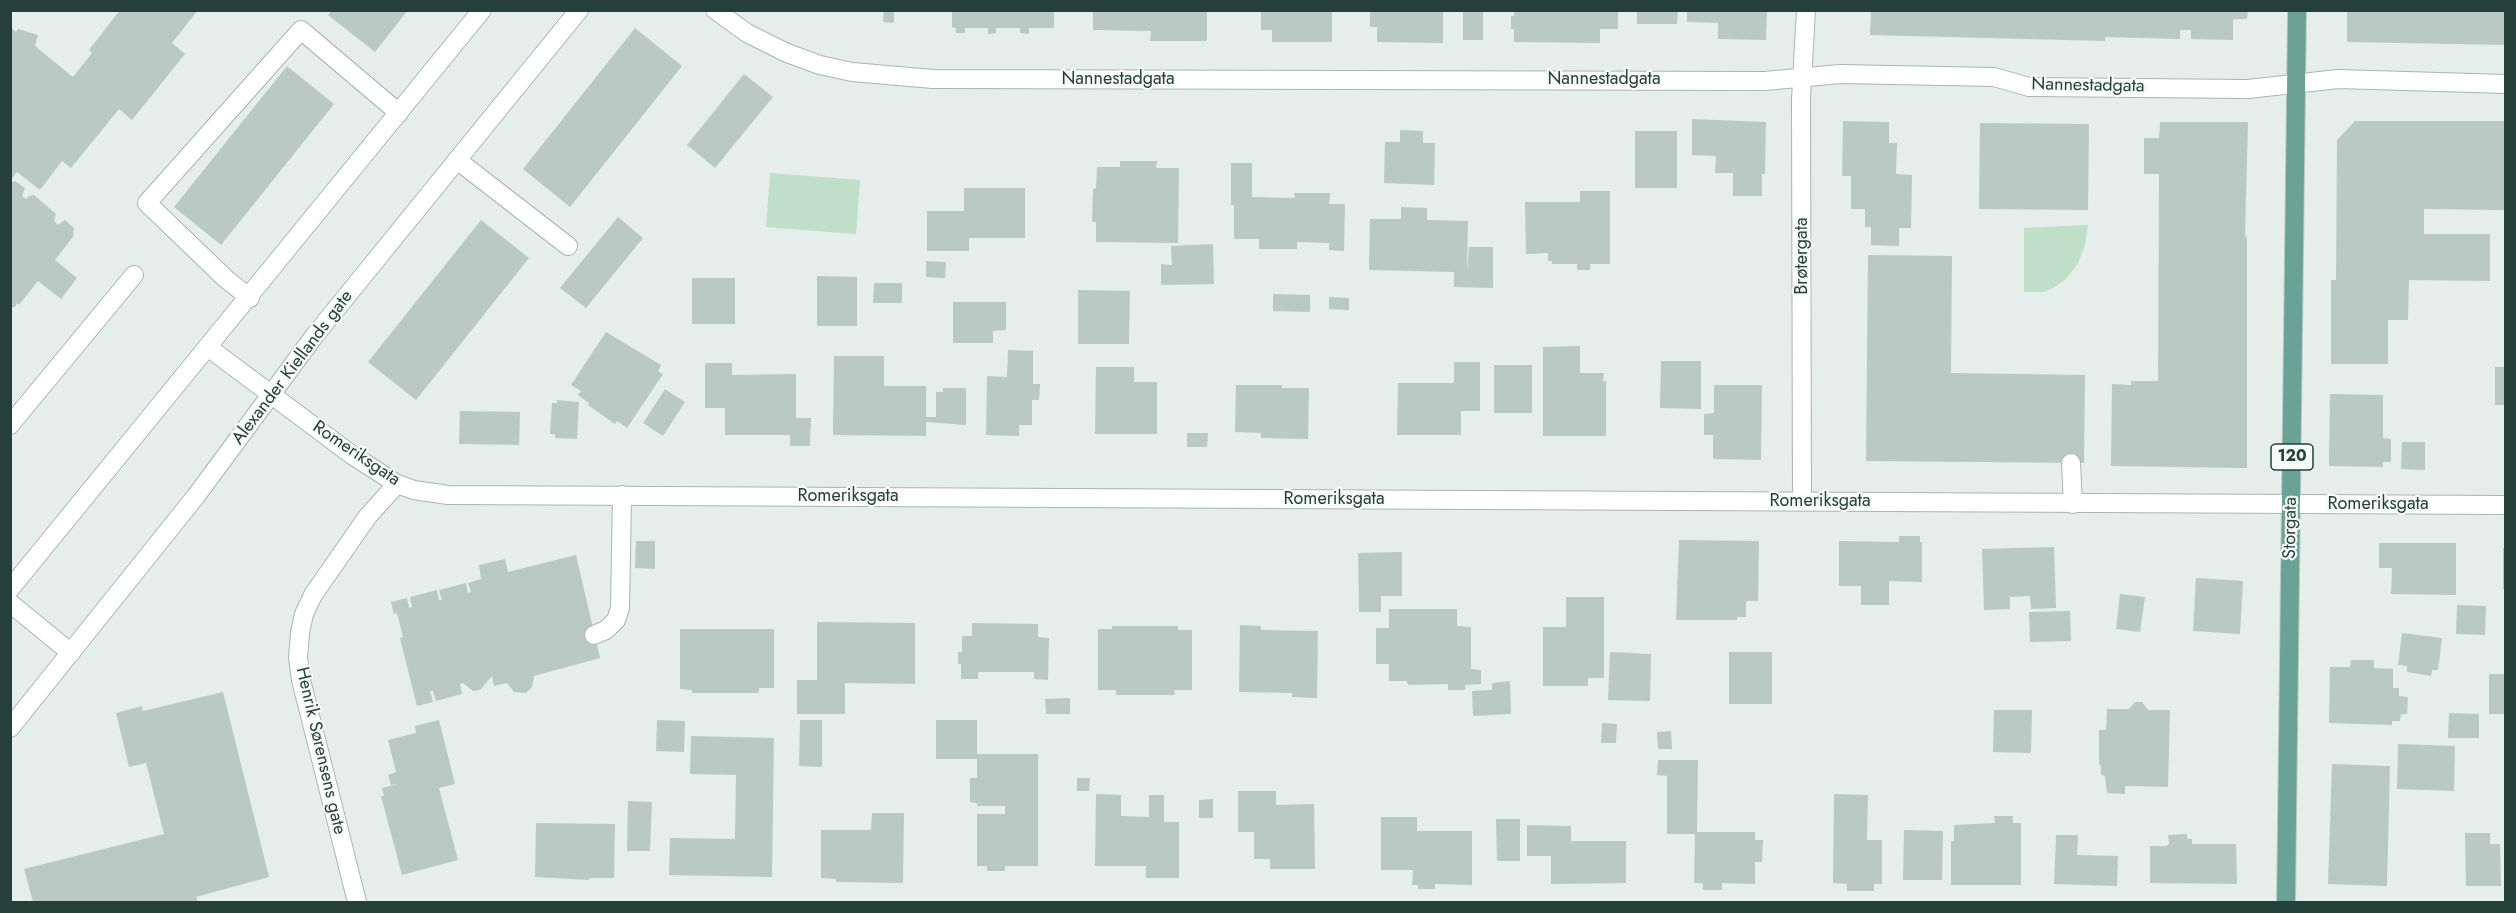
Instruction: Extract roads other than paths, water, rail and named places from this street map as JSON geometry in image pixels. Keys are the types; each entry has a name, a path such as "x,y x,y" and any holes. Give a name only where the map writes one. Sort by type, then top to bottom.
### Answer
{"main road":[{"name":"Storgata","path":"2286,903 2297,10"}],"street":[{"path":"10,589 250,298 482,10"},
{"name":"Alexander Kiellands gate","path":"10,728 196,496 315,335 579,10"},
{"name":"Nannestadgata","path":"715,10 747,33 787,53 820,65 852,72 933,79 1765,81 1840,74 1994,76 2029,87 2248,89 2338,79 2505,84"},
{"name":"Brøtergata","path":"1802,502 1803,78 1806,10"},
{"path":"250,298 226,279 147,203 301,30 399,113"},
{"path":"457,160 568,246"},
{"path":"10,425 134,275"},
{"name":"Romeriksgata","path":"209,348 352,455 397,484 414,490 448,495 2505,505"},
{"path":"2071,463 2073,504"},
{"name":"Henrik Sørensens gate","path":"357,903 301,680 298,658 300,633 304,614 313,596 368,516 397,484"},
{"path":"594,635 606,630 616,620 620,608 621,495"},
{"path":"10,603 71,653"}]}
